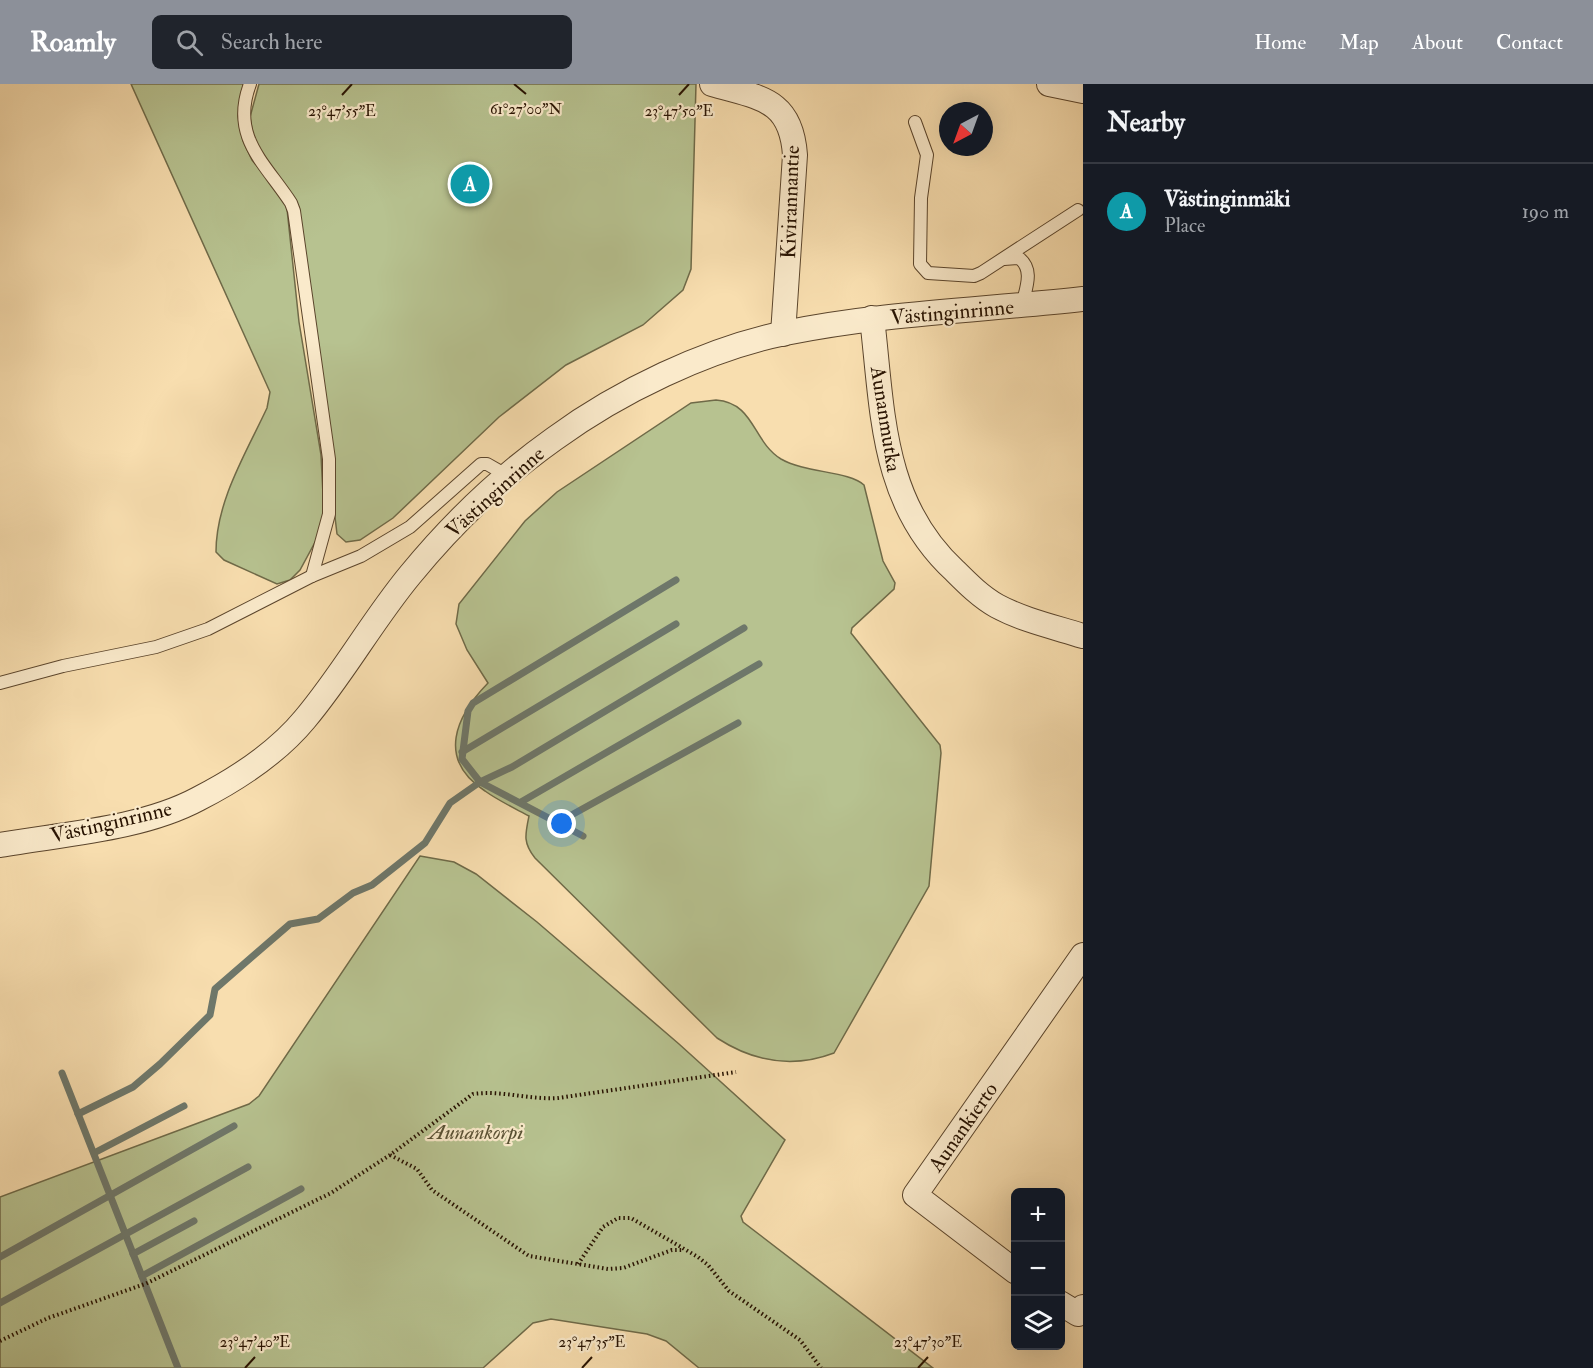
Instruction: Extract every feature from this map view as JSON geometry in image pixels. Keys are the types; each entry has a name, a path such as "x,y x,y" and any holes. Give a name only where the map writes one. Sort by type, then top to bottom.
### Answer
{"street":[{"name":"Kivirannantie","path":"712,84 774,105 783,112 791,128 795,155 783,334"},
{"path":"1049,84 1083,91"},
{"name":"Västinginrinne","path":"0,845 129,822 164,813 196,801 275,750 305,720 410,574 508,476 552,440 619,399 706,357 783,334 872,318 1083,299"},
{"name":"Aunanmutka","path":"872,318 888,454 908,512 922,536 951,568 996,605 1020,616 1083,636"},
{"name":"Aunankierto","path":"1011,1268 915,1195 1083,955"},
{"path":"1065,1306 1078,1314 1083,1307"}],"lane":[{"path":"250,84 244,106 248,140 255,155 291,203 294,211 318,373 328,459 329,514 312,576"},
{"path":"915,122 927,155 921,198 920,264 922,269 934,275 974,276 1078,210"},
{"path":"1003,259 1019,258 1027,267 1029,274 1022,306"},
{"path":"0,683 181,640 208,629 312,576 361,556 410,527 481,464 488,464 508,476"}],"path":[{"path":"0,1341 48,1318 145,1284 331,1193 390,1155 473,1094 484,1092 537,1099 558,1098 736,1072"},
{"path":"390,1155 417,1169 432,1190 529,1256 608,1269 623,1268 672,1250 684,1250"},
{"path":"578,1264 603,1227 623,1217 640,1221 708,1264 729,1291 800,1341 821,1368"}],"green space":[{"path":"131,84 246,84 238,116 243,141 252,160 284,199 287,209 299,322 321,455 324,514 320,533 300,570 290,580 277,584 224,560 216,552 217,533 227,496 267,408 270,392"},
{"path":"259,84 696,84 691,269 683,290 643,325 566,365 499,417 393,518 360,540 346,542 337,534 299,207 254,141 250,117"},
{"path":"716,400 739,408 764,443 781,459 802,467 848,477 864,485 883,561 895,583 894,589 852,628 851,633 940,745 929,886 834,1053 803,1061 788,1062 759,1058 717,1038 535,858 528,848 526,838 529,816 490,795 470,779 460,765 456,751 456,737 460,723 467,709 488,683 467,650 456,624 459,604 525,521 557,492 691,403"},
{"name":"Aunankorpi","path":"420,856 454,862 476,874 537,922 679,1044 785,1140 741,1216 743,1222 933,1368 699,1368 666,1341 647,1334 551,1319 533,1323 483,1368 0,1368 0,1197 249,1104 259,1096"}],"waterway":[{"path":"583,836 480,782 462,759 468,711 473,703 676,580"},
{"path":"462,752 676,624"},
{"path":"78,1114 133,1087 160,1064 210,1015 215,989 290,924 318,919 353,893 372,885 425,843 450,803 480,782 512,767 744,628"},
{"path":"521,802 759,664"},
{"path":"557,823 738,723"},
{"path":"62,1073 178,1368"},
{"path":"94,1153 184,1106"},
{"path":"0,1257 234,1126"},
{"path":"0,1303 248,1167"},
{"path":"142,1276 301,1189"},
{"path":"133,1254 194,1221"}],"place":[{"name":"Västinginmäki","path":"470,184"}]}
